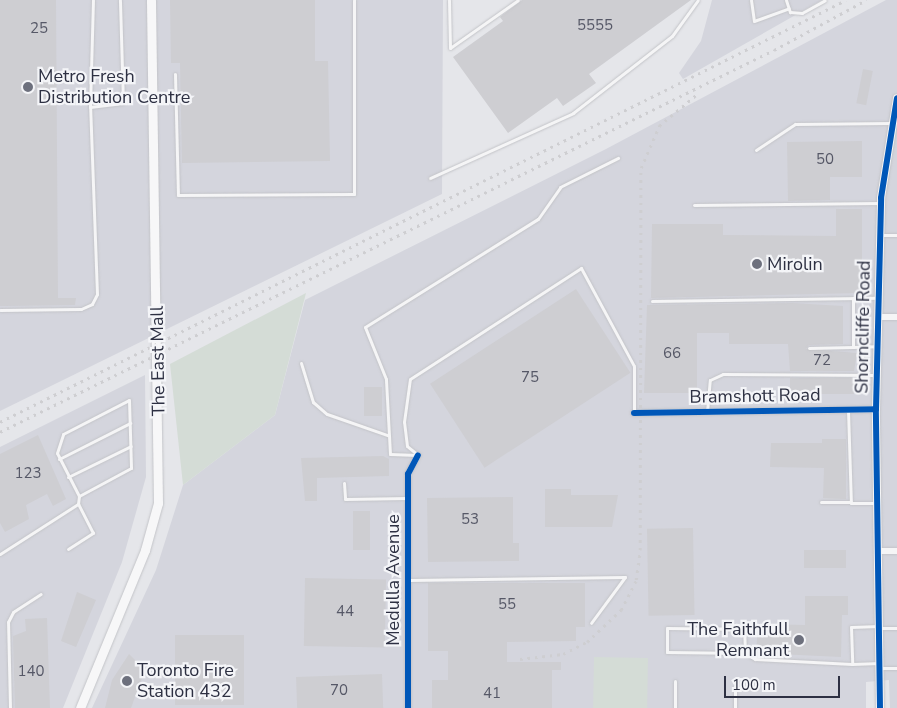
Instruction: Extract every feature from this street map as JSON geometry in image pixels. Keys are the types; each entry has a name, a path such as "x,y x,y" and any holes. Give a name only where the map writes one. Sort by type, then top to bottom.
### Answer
{"main road":[{"name":"The East Mall","path":"80,708 145,550 158,503 152,0"}],"street":[{"name":"Shorncliffe Road","path":"880,708 876,409 880,203 897,101"},
{"path":"878,317 897,317"},
{"name":"Bramshott Road","path":"634,413 876,409"},
{"name":"Medulla Avenue","path":"408,708 408,474 418,455"},
{"path":"879,552 897,551"}],"lane":[{"path":"0,310 81,308 92,304 97,294 90,107 92,0"},
{"path":"90,107 123,103 120,0"},
{"path":"175,74 178,195 354,194 354,0"},
{"path":"449,0 450,48 518,0"},
{"path":"430,178 573,113 672,36 698,0"},
{"path":"751,0 754,21 789,8 802,13 825,0"},
{"path":"786,0 789,8"},
{"path":"756,150 795,124 893,124"},
{"path":"418,455 390,454 387,435 386,379 365,327 538,219 560,187 618,158"},
{"path":"694,205 880,203"},
{"path":"880,235 897,235"},
{"path":"418,455 407,446 406,438 410,379 581,268 634,366 634,413"},
{"path":"853,298 853,347"},
{"path":"652,301 878,298"},
{"path":"809,348 878,346"},
{"path":"862,347 862,375"},
{"path":"302,363 313,402 327,414 387,435"},
{"path":"707,412 710,380 723,374 877,375"},
{"path":"68,549 93,533 78,504 79,496 59,458 62,434 129,400 131,468 79,496"},
{"path":"848,410 851,502"},
{"path":"59,458 130,423"},
{"path":"68,477 131,446"},
{"path":"344,483 345,499 408,498"},
{"path":"821,502 878,503"},
{"path":"0,554 78,504"},
{"path":"408,580 625,577 591,623"},
{"path":"10,708 8,622 13,612 41,594"},
{"path":"852,664 852,627 897,628"},
{"path":"745,653 744,629 667,628 667,652 745,653 755,658 897,668"},
{"path":"674,681 675,708"},
{"path":"735,687 735,708"}],"shaded area":[{"path":"0,0 443,0 442,194 0,411"},
{"path":"712,0 822,0 683,79 679,73 701,41"},
{"path":"886,0 897,0 897,708 890,708 889,680 866,682 866,708 92,708 156,570 183,485 275,415 305,300 606,149"},
{"path":"306,293 275,415 183,485 170,364"},
{"path":"145,375 146,477 122,562 63,708 0,708 0,447"},
{"path":"594,657 648,658 647,708 593,708"}],"building":[{"name":"Metro Fresh Distribution Centre","path":"0,0 56,0 58,298 76,298 75,305 0,306"},
{"path":"170,0 315,0 315,61 328,61 330,161 182,163 180,63 171,63"},
{"path":"522,0 691,0 589,74 596,83 563,106 557,98 508,133 453,57 503,21 500,17"},
{"path":"863,69 873,71 866,105 856,103"},
{"path":"862,141 862,177 830,177 830,200 788,201 787,142"},
{"name":"Mirolin","path":"836,209 862,209 862,293 651,298 652,224 723,224 723,235 836,236"},
{"path":"576,289 630,373 485,468 430,384"},
{"path":"792,303 843,306 843,344 809,345 806,349 857,353 854,371 790,371 788,344 729,344 729,333 697,333 697,393 644,393 647,305"},
{"path":"790,378 854,378 854,394 790,394"},
{"path":"364,387 382,387 382,416 364,416"},
{"path":"38,435 66,499 53,506 47,494 26,505 29,519 5,532 0,523 0,454"},
{"path":"822,439 846,439 846,499 823,498 824,468 770,467 771,443 822,443"},
{"path":"383,456 389,459 389,476 317,478 317,501 305,501 301,458"},
{"path":"545,489 571,489 571,495 618,495 612,527 545,527"},
{"path":"513,497 513,543 519,543 519,561 428,562 427,498"},
{"path":"353,511 370,511 370,550 353,550"},
{"path":"693,528 695,615 649,616 647,529"},
{"path":"804,550 846,550 846,568 804,568"},
{"path":"305,578 386,579 385,647 304,646"},
{"path":"428,583 585,583 585,627 576,627 576,641 507,642 507,662 561,662 561,670 552,670 552,708 432,708 432,680 448,680 448,651 428,651"},
{"path":"77,592 96,600 76,647 61,641"},
{"name":"The Faithfull Remnant","path":"805,596 848,596 848,615 842,615 841,657 756,653 758,624 805,625"},
{"path":"47,618 50,708 15,708 13,636 26,631 25,619"},
{"path":"175,635 244,635 244,705 175,705"},
{"name":"Toronto Fire Station 432","path":"129,654 145,670 131,708 105,708 112,680"},
{"path":"382,674 383,708 297,708 296,677"}],"railway":[{"path":"0,422 846,0"},
{"path":"0,432 774,50 866,0"},
{"path":"520,659 563,654 587,642 621,610 636,580 640,550 641,168 659,126 696,95"}],"cycle path":[{"path":"880,708 876,409 881,198 897,98"},
{"path":"634,413 876,409"},
{"path":"408,708 408,474 418,455"}],"place":[{"name":"Metro Fresh Distribution Centre","path":"28,87"},
{"name":"Mirolin","path":"757,264"},
{"name":"The Faithfull Remnant","path":"799,640"},
{"name":"Toronto Fire Station 432","path":"127,681"}]}
